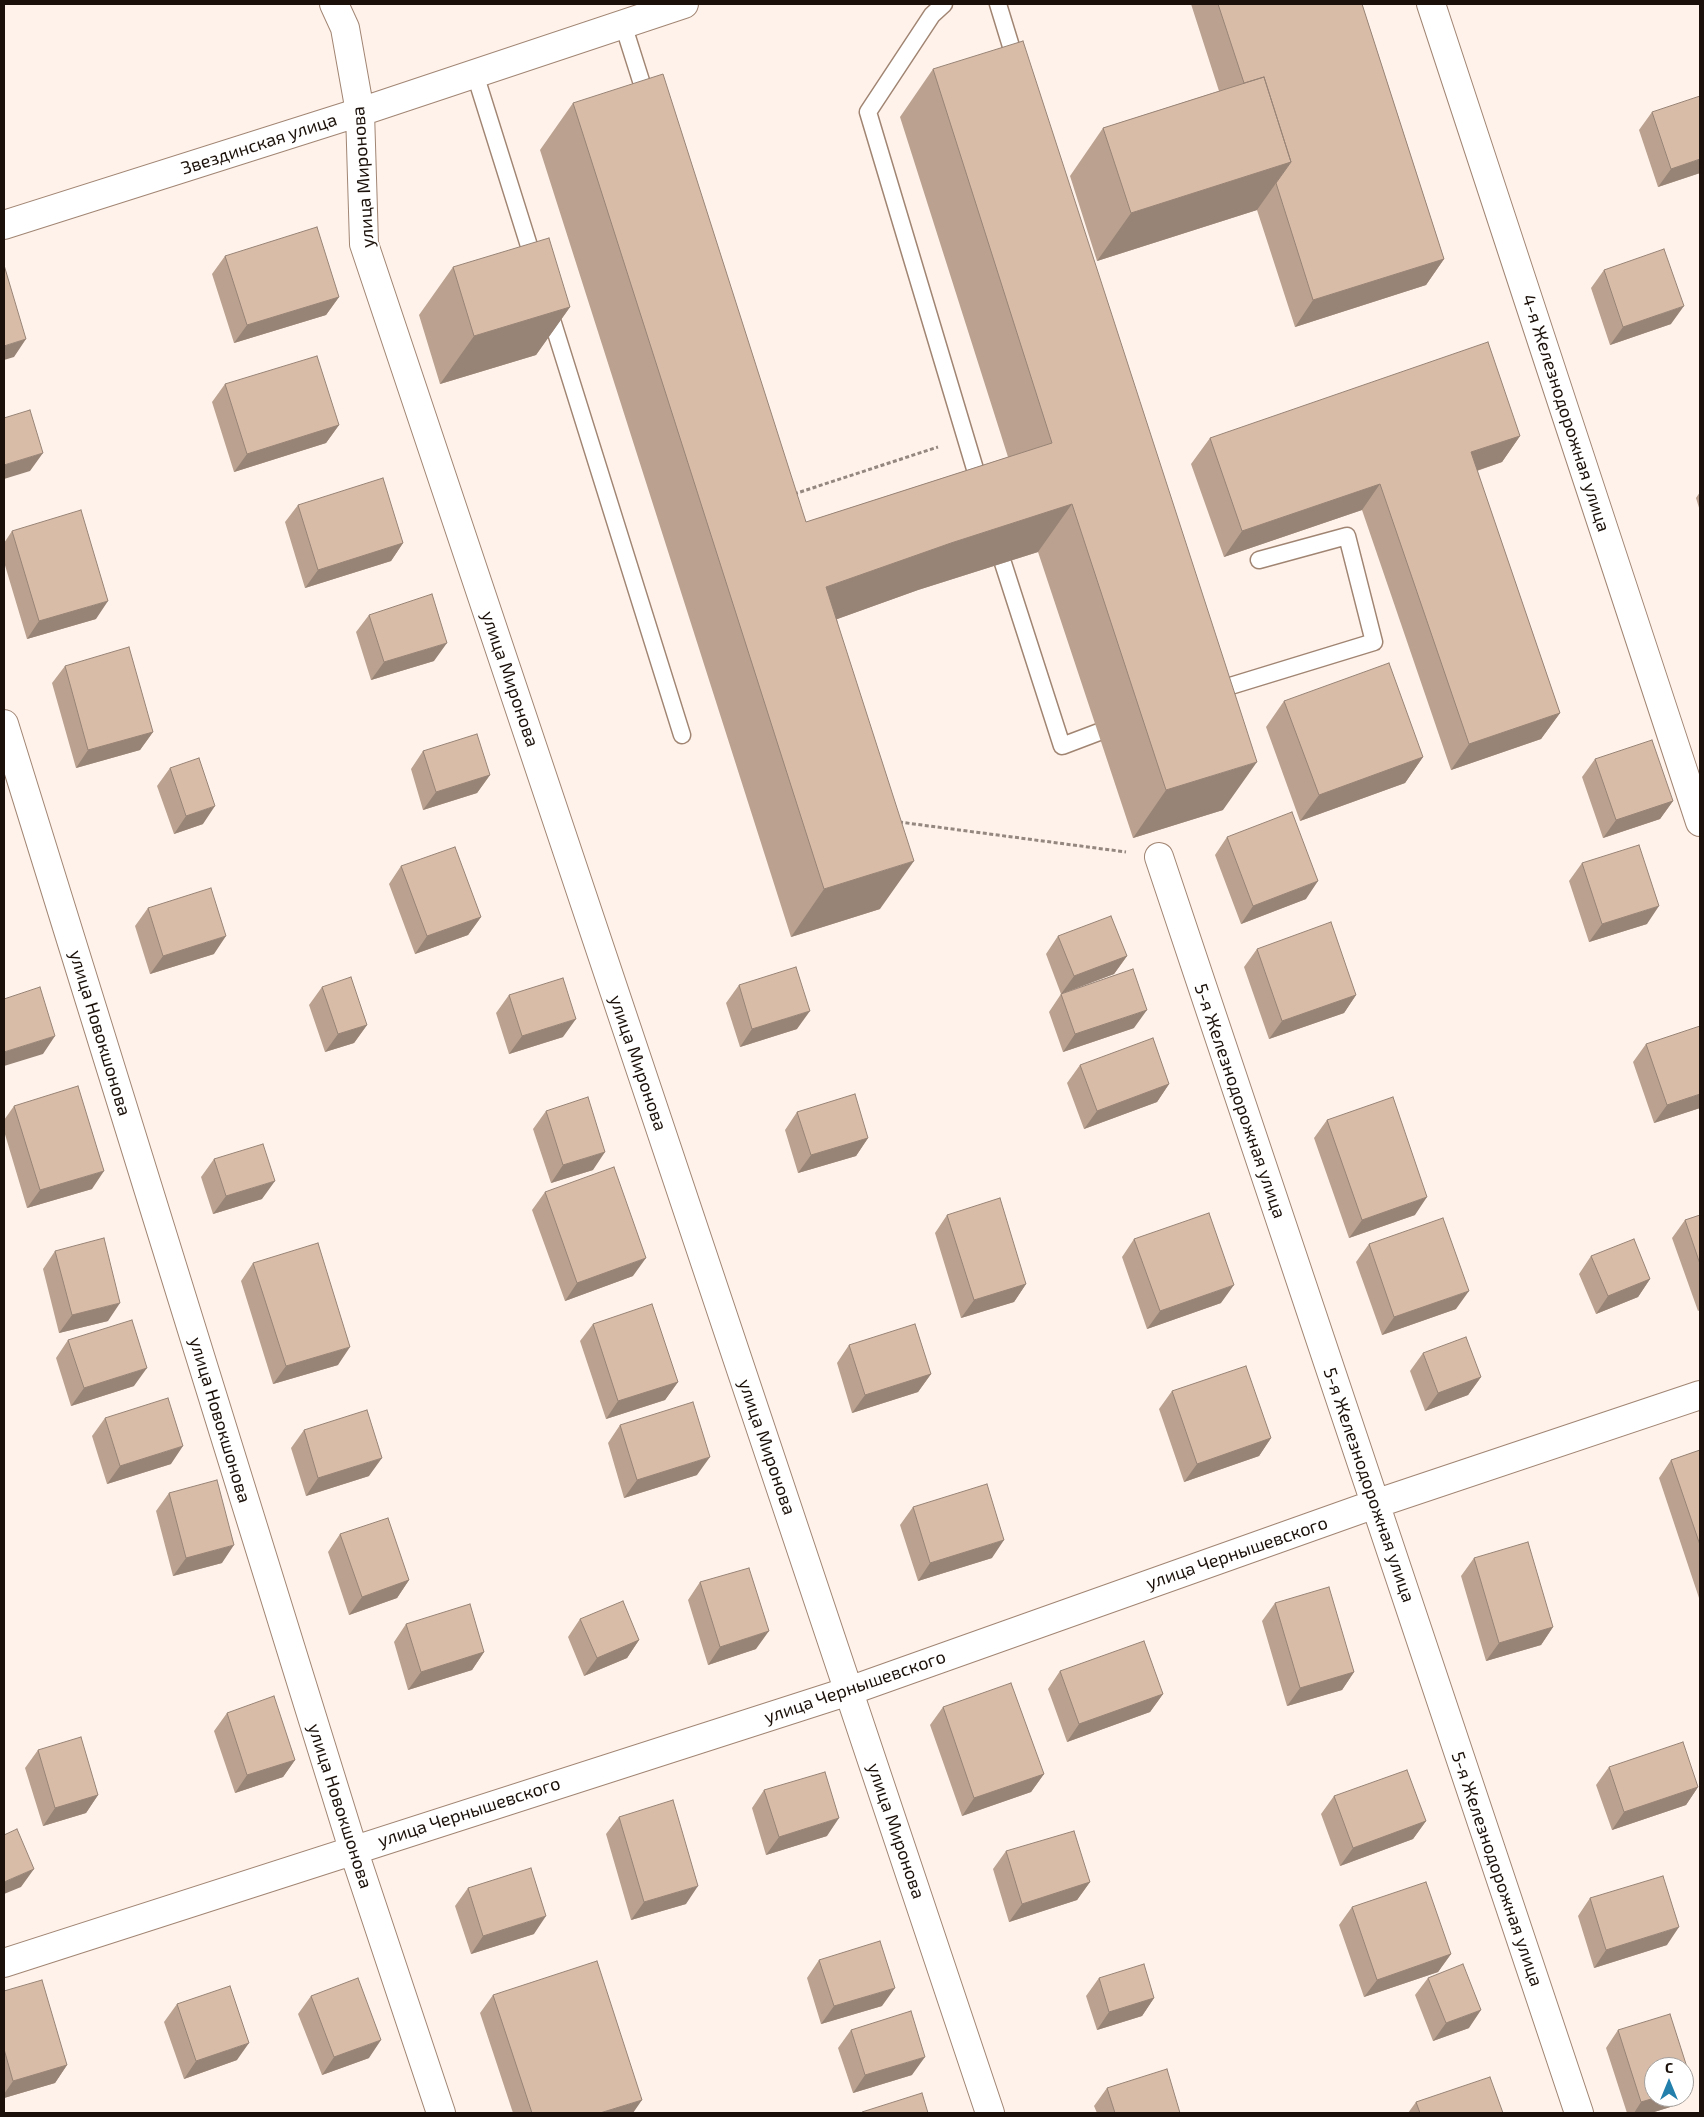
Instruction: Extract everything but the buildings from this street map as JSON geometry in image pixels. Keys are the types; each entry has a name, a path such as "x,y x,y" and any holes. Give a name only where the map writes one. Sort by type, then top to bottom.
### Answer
{"street":[{"name":"улица Миронова","path":"334,4 345,28 360,112 364,244 990,2113"},
{"name":"Звездинская улица","path":"4,225 360,112 684,4"},
{"name":"4-я Железнодорожная улица","path":"1431,4 1700,822"},
{"name":"улица Новокшонова","path":"4,724 353,1849 441,2113"},
{"name":"5-я Железнодорожная улица","path":"1158,856 1579,2113"},
{"name":"улица Чернышевского","path":"4,1963 353,1849 849,1691 1375,1504 1700,1395"}],"lane":[{"path":"944,4 932,15 868,112 984,501"},
{"path":"998,4 1021,79"},
{"path":"623,24 654,119"},
{"path":"475,74 682,735"},
{"path":"1197,698 1214,691 1374,642 1347,536 1258,560"},
{"path":"1002,563 1062,746 1099,732"},
{"path":"1208,672 1214,691"}],"path":[{"path":"786,497 965,438"},
{"path":"894,821 1158,856"}]}
